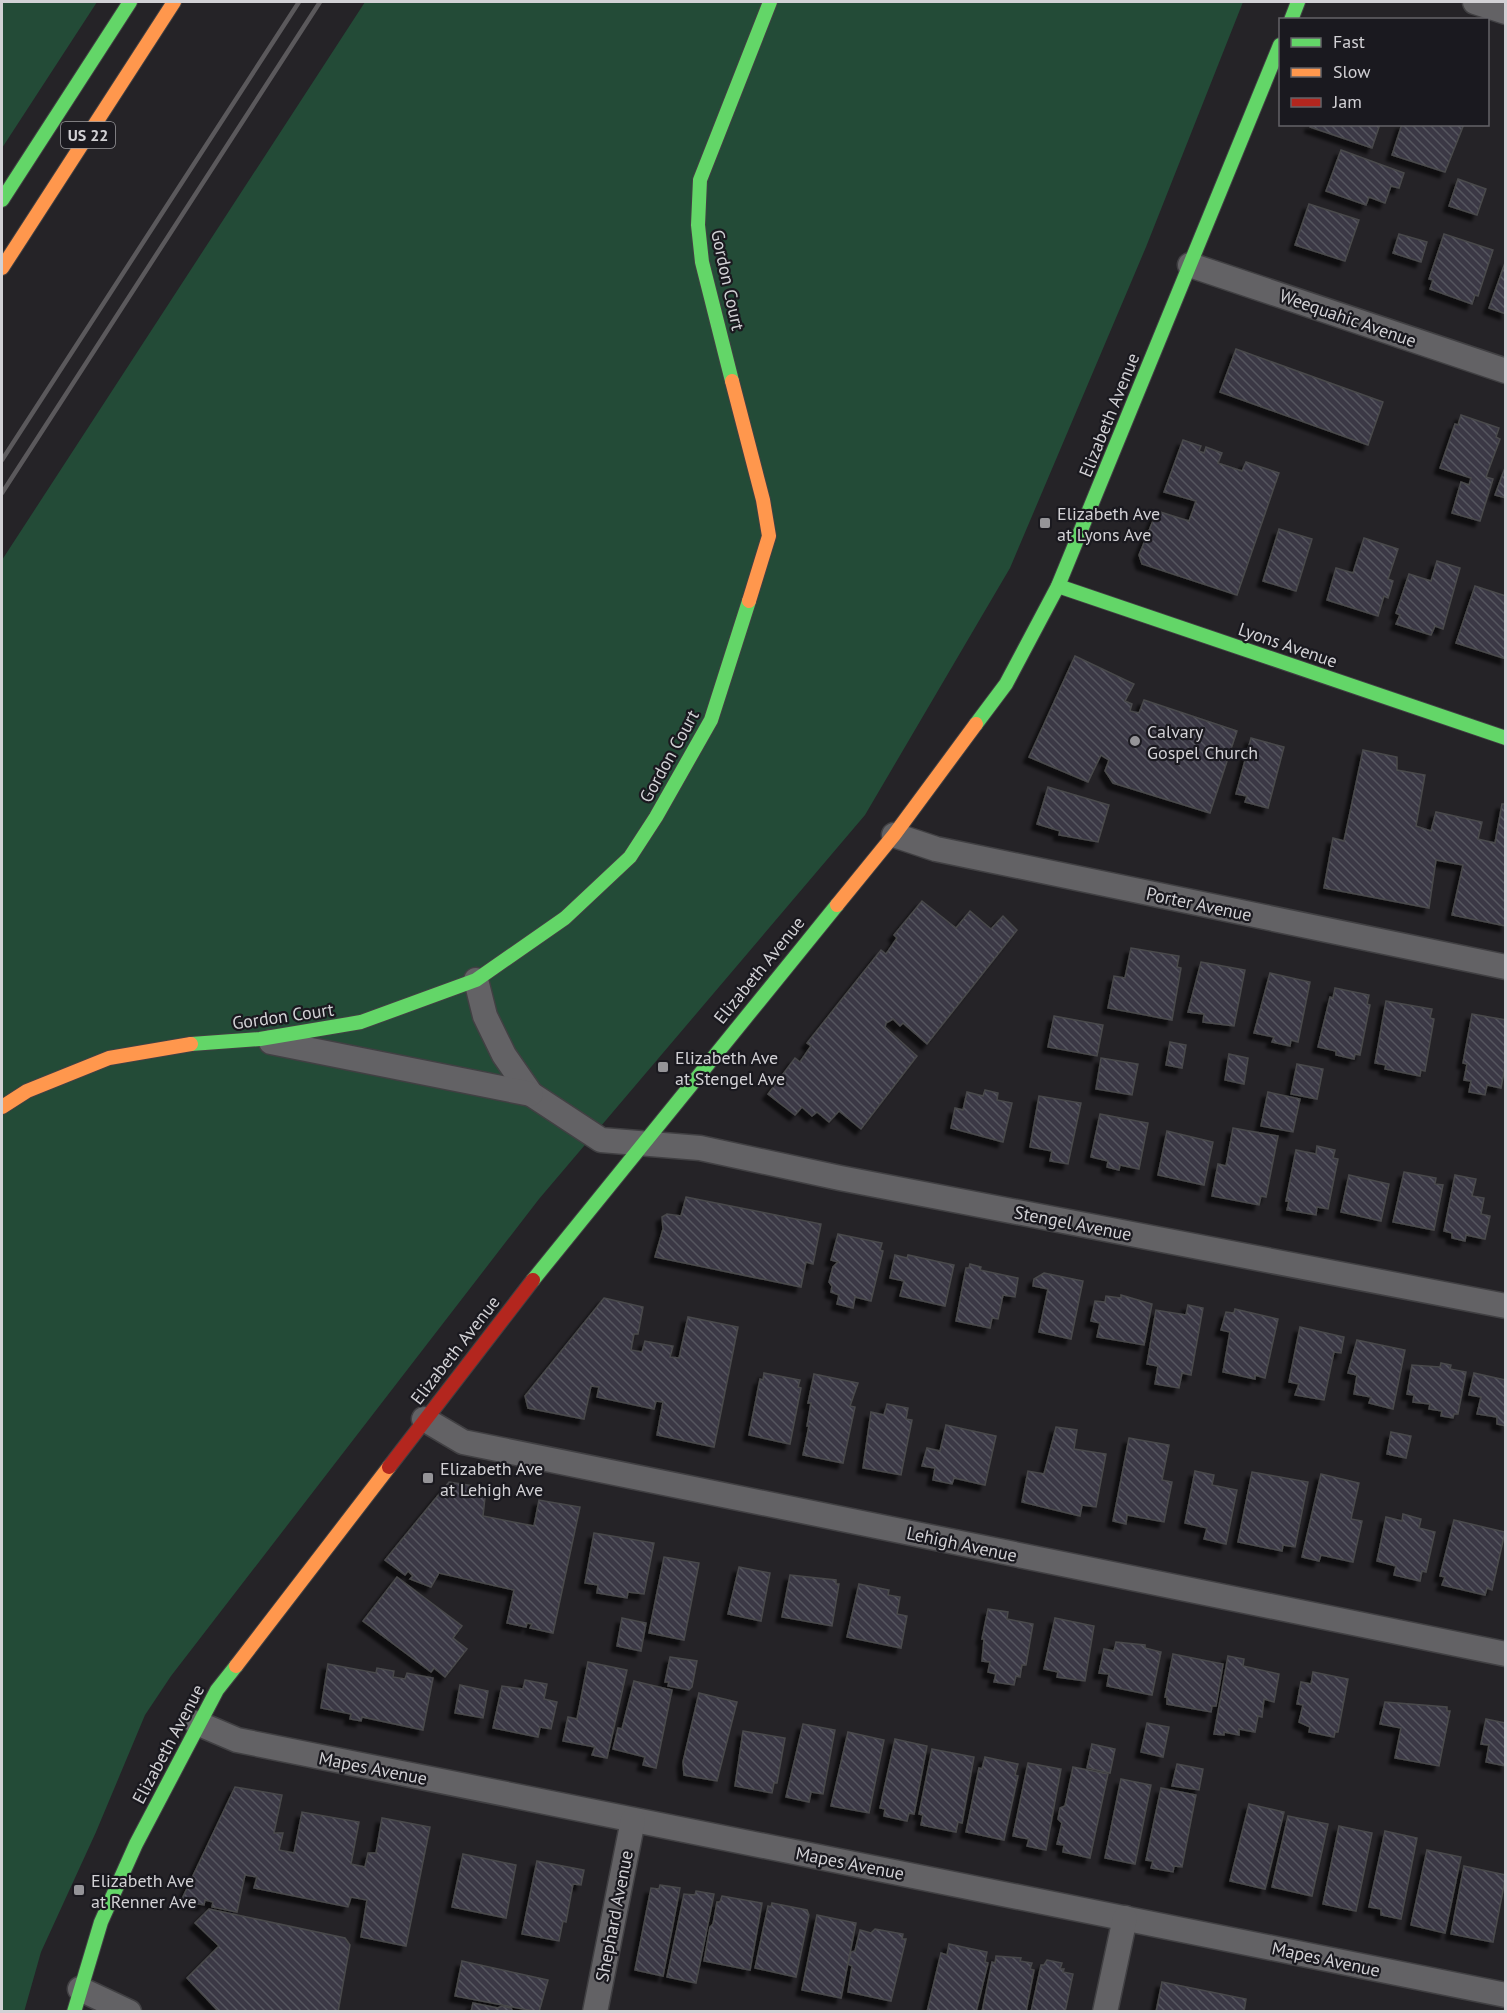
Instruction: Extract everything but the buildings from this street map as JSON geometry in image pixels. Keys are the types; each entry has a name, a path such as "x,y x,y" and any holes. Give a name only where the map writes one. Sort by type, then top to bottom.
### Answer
{"main road":[{"name":"US 22","path":"2,200 130,2"},
{"name":"US 22","path":"2,268 174,2"},
{"name":"Gordon Court","path":"2,1107 27,1091 109,1058 194,1044 260,1039 361,1022 476,980 565,918 630,856 656,817 711,720 769,536 763,500 702,262 698,225 700,180 770,2"},
{"path":"1292,18 1298,2"},
{"name":"Elizabeth Avenue","path":"77,2000 101,1922 123,1873 197,1723 217,1690 424,1419 640,1143 894,835 1006,684 1058,586 1279,50"},
{"name":"Lyons Avenue","path":"1058,586 1506,738"}],"street":[{"path":"1475,2 1506,12"},
{"name":"Weequahic Avenue","path":"1190,265 1506,371"},
{"name":"Porter Avenue","path":"894,835 936,849 1506,967"},
{"path":"476,980 485,1016 504,1055 531,1094"},
{"path":"260,1039 531,1094"},
{"name":"Stengel Avenue","path":"531,1094 601,1140 700,1148 840,1178 1506,1306"},
{"name":"Lehigh Avenue","path":"424,1419 463,1442 1506,1654"},
{"name":"Mapes Avenue","path":"197,1723 237,1740 1506,1995"},
{"name":"Shephard Avenue","path":"595,2012 633,1820"},
{"path":"1105,2012 1125,1918"},
{"path":"77,2000 129,2012"}],"green space":[{"path":"2,2 97,2 2,148"},
{"path":"365,2 1243,2 1146,247 1010,568 865,815 539,1199 171,1676 145,1715 96,1832 41,1952 24,2012 2,2011 2,560"}],"railway":[{"path":"2,460 299,2"},
{"path":"2,493 320,2"}],"traffic: fast":[{"path":"2,200 130,2"},
{"path":"732,381 702,262 698,225 700,180 770,2"},
{"path":"1292,18 1298,2"},
{"path":"976,724 1006,684 1058,586 1279,47"},
{"path":"1058,586 1506,738"},
{"path":"191,1044 260,1039 361,1022 476,980 565,918 630,857 656,817 711,720 749,601"},
{"path":"533,1280 837,905"},
{"path":"74,2012 101,1922 136,1844 217,1690 236,1666"}],"traffic: slow":[{"path":"2,268 174,2"},
{"path":"732,381 763,500 769,536 749,601"},
{"path":"837,905 894,835 976,724"},
{"path":"2,1107 27,1091 109,1058 191,1044"},
{"path":"236,1666 389,1467"}],"traffic: jam":[{"path":"389,1467 533,1280"}],"place":[{"name":"Elizabeth Ave at Lyons Ave","path":"1045,523"},
{"name":"Calvary Gospel Church","path":"1135,741"},
{"name":"Elizabeth Ave at Stengel Ave","path":"663,1067"},
{"name":"Elizabeth Ave at Lehigh Ave","path":"428,1478"},
{"name":"Elizabeth Ave at Renner Ave","path":"79,1890"}]}
